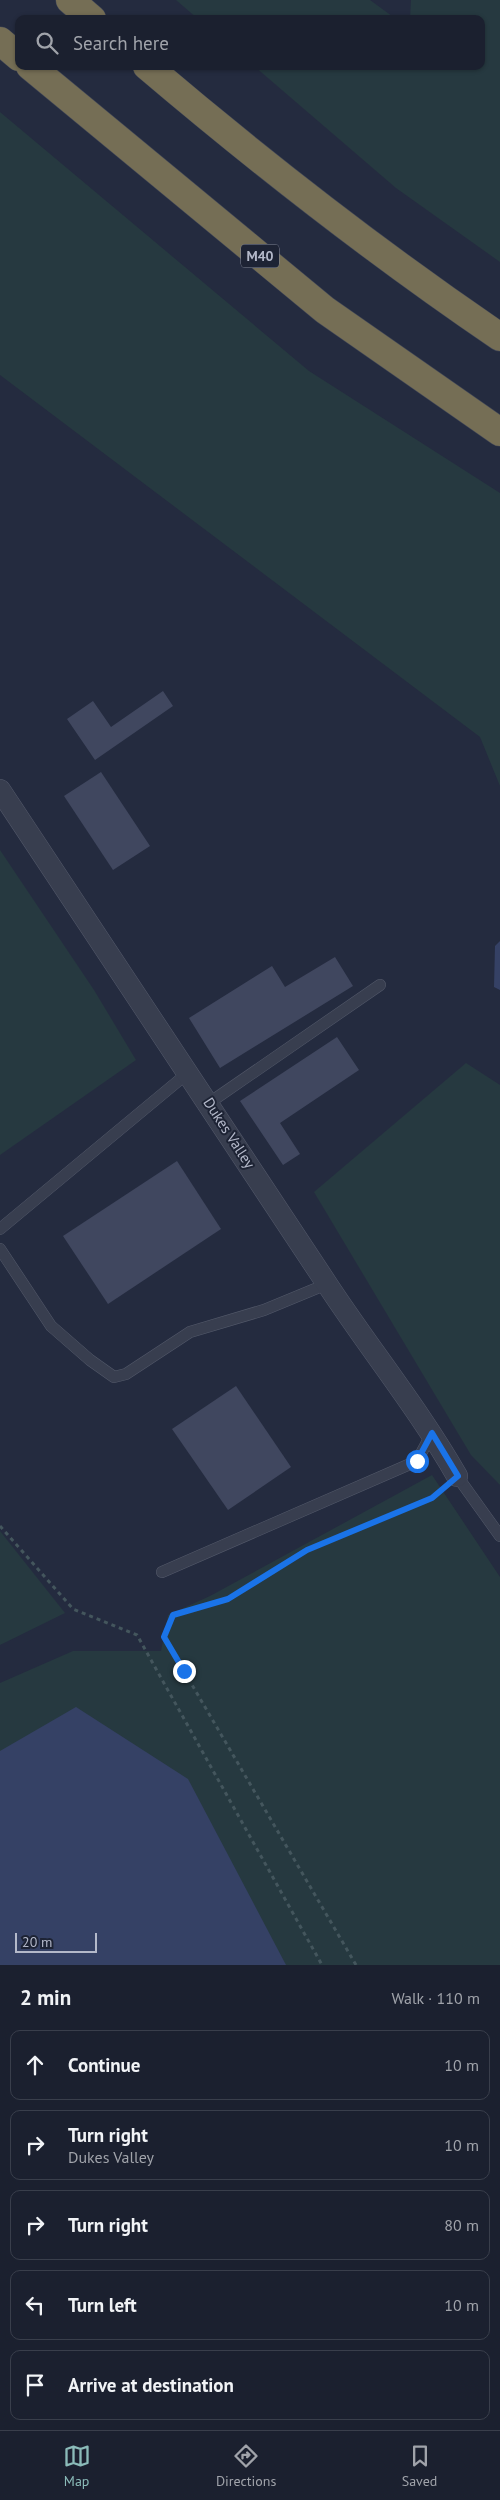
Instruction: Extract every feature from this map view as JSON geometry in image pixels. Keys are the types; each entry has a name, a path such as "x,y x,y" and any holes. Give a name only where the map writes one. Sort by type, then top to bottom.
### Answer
{"highway":[{"path":"70,0 87,15"},
{"path":"0,41 15,54"},
{"name":"M40","path":"35,70 325,310 500,432"},
{"path":"153,70 210,120 426,287 500,338"}],"street":[{"name":"Dukes Valley","path":"0,790 209,1102 327,1284 432,1433 458,1476"}],"lane":[{"path":"209,1102 380,985"},
{"path":"0,1229 189,1072"},
{"path":"0,1249 51,1326 96,1365 114,1377 126,1374 190,1332 264,1310 327,1284"},
{"path":"162,1572 417,1461 432,1433"},
{"path":"458,1476 500,1536"}],"path":[{"path":"356,1965 164,1637 173,1615 228,1599 307,1550 432,1498 458,1476"},
{"path":"0,1526 73,1610 137,1635 322,1965"}],"shaded area":[{"path":"176,0 370,0 391,15 193,15"},
{"path":"411,0 500,0 500,262 396,188 259,70 485,70 485,15 410,15"},
{"path":"0,112 309,371 500,493 500,786 480,737 0,375"},
{"path":"0,850 94,990 136,1060 0,1155"},
{"path":"466,1063 500,1085 500,1485 471,1455 314,1192"},
{"path":"432,1475 500,1577 500,1965 0,1965 0,1683 73,1651 161,1651 168,1615 210,1596"},
{"path":"0,1531 65,1613 0,1645"}],"water":[{"path":"500,941 500,990 494,987 495,946"},
{"path":"76,1707 188,1779 286,1965 0,1965 0,1751"}],"building":[{"path":"163,691 173,706 95,760 67,719 93,701 111,727"},
{"path":"101,772 150,846 113,870 64,796"},
{"path":"335,957 353,986 220,1068 189,1018 272,966 285,987"},
{"path":"337,1037 359,1070 280,1123 300,1154 283,1165 240,1101"},
{"path":"177,1161 221,1229 108,1304 63,1236"},
{"path":"236,1386 291,1467 228,1510 172,1429"}],"route":[{"path":"184,1671 164,1637 173,1615 228,1599 307,1550 432,1498 458,1476 432,1433 417,1461"}]}
